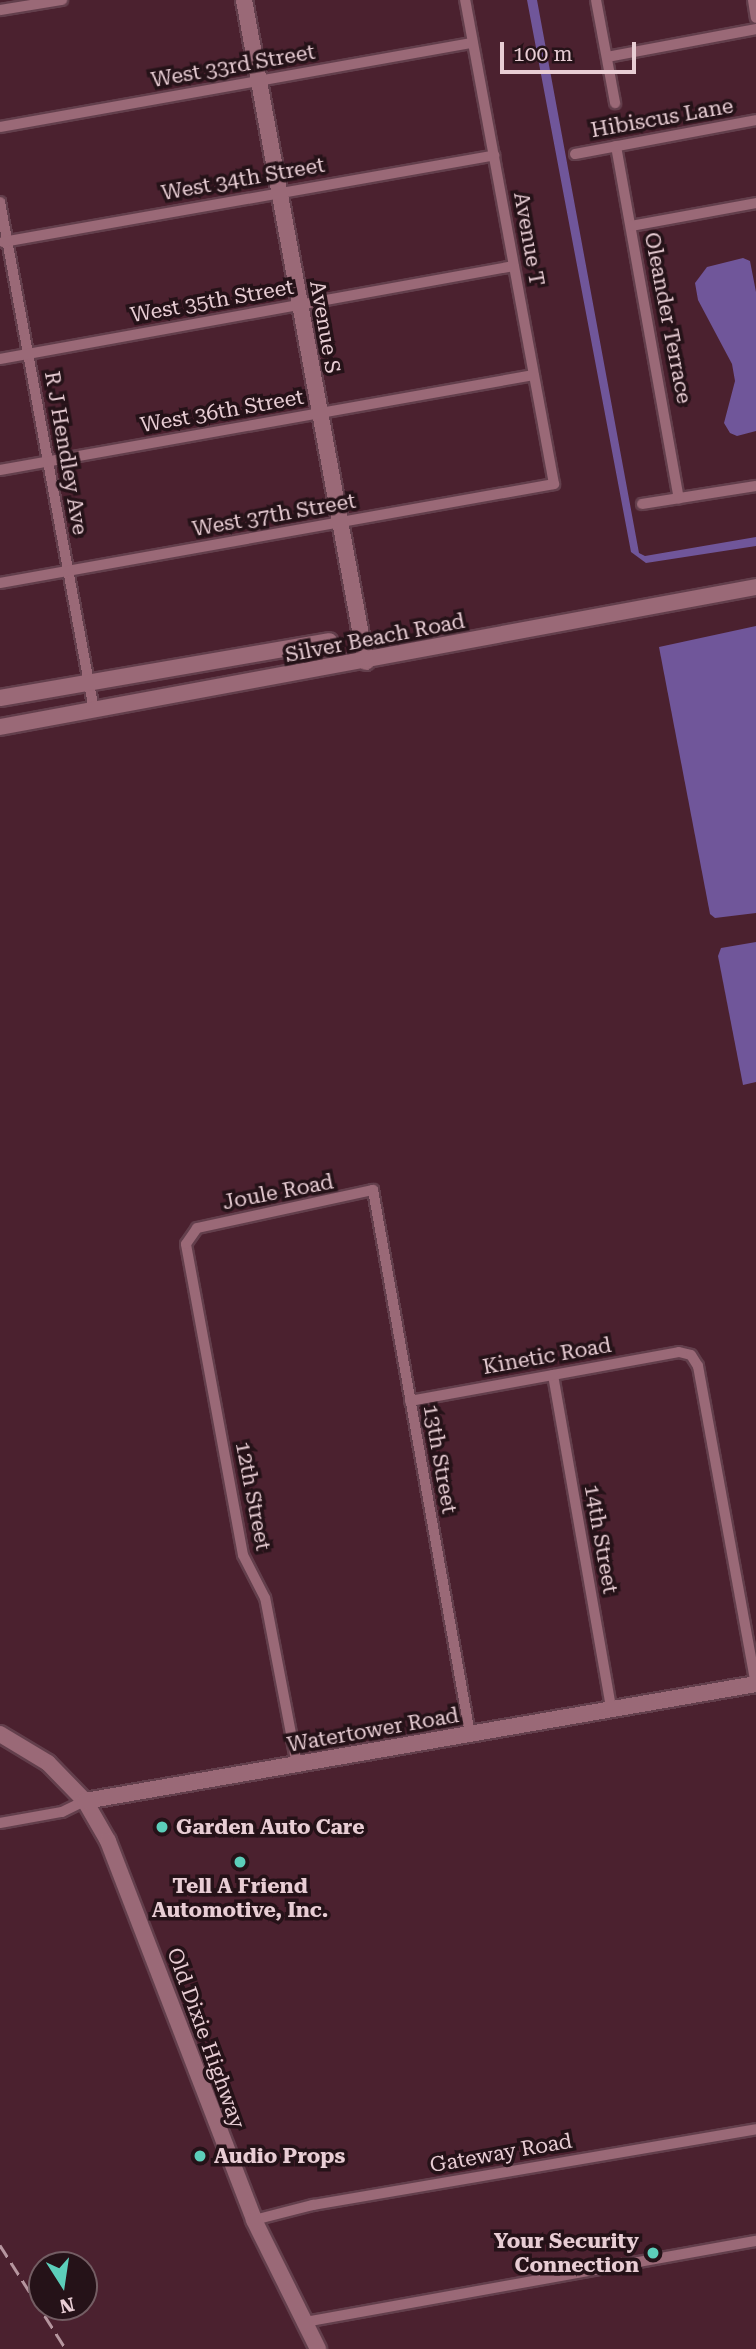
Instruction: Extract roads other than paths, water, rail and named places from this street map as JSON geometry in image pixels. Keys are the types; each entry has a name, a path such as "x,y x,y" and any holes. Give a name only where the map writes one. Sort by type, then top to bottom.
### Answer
{"street":[{"path":"0,10 62,0"},
{"name":"Avenue S","path":"244,0 366,662"},
{"name":"Avenue T","path":"465,0 554,484"},
{"path":"596,0 615,103"},
{"path":"753,0 756,18"},
{"path":"607,57 756,29"},
{"name":"West 33rd Street","path":"0,127 473,43"},
{"name":"Hibiscus Lane","path":"575,154 756,120"},
{"name":"Oleander Terrace","path":"616,146 679,498"},
{"name":"West 34th Street","path":"4,241 494,155"},
{"name":"R J Hendley Ave","path":"0,202 4,241 28,354 94,710"},
{"path":"631,226 756,203"},
{"name":"West 35th Street","path":"0,359 514,266"},
{"name":"West 36th Street","path":"0,470 534,375"},
{"name":"West 37th Street","path":"0,583 554,484"},
{"path":"642,504 756,486"},
{"name":"Silver Beach Road","path":"0,727 366,662 756,587"},
{"name":"Silver Beach Road","path":"0,698 329,641"},
{"name":"Joule Road","path":"191,1231 373,1191"},
{"name":"13th Street","path":"373,1191 470,1734"},
{"name":"12th Street","path":"191,1231 186,1244 243,1555 265,1598 297,1765"},
{"name":"Kinetic Road","path":"410,1401 678,1352 691,1355 698,1366 756,1684"},
{"name":"14th Street","path":"553,1375 611,1709"},
{"name":"Watertower Road","path":"0,1823 62,1812 85,1801 756,1684"},
{"name":"Old Dixie Highway","path":"0,1734 48,1763 85,1801 108,1841 254,2220 318,2349"},
{"name":"Gateway Road","path":"254,2220 313,2205 756,2129"},
{"path":"305,2322 756,2241"}],"railway":[{"path":"0,2245 66,2349"}],"place":[{"name":"Garden Auto Care","path":"162,1827"},
{"name":"Tell A Friend Automotive, Inc.","path":"240,1862"},
{"name":"Audio Props","path":"200,2156"},
{"name":"Your Security Connection","path":"653,2253"}]}
